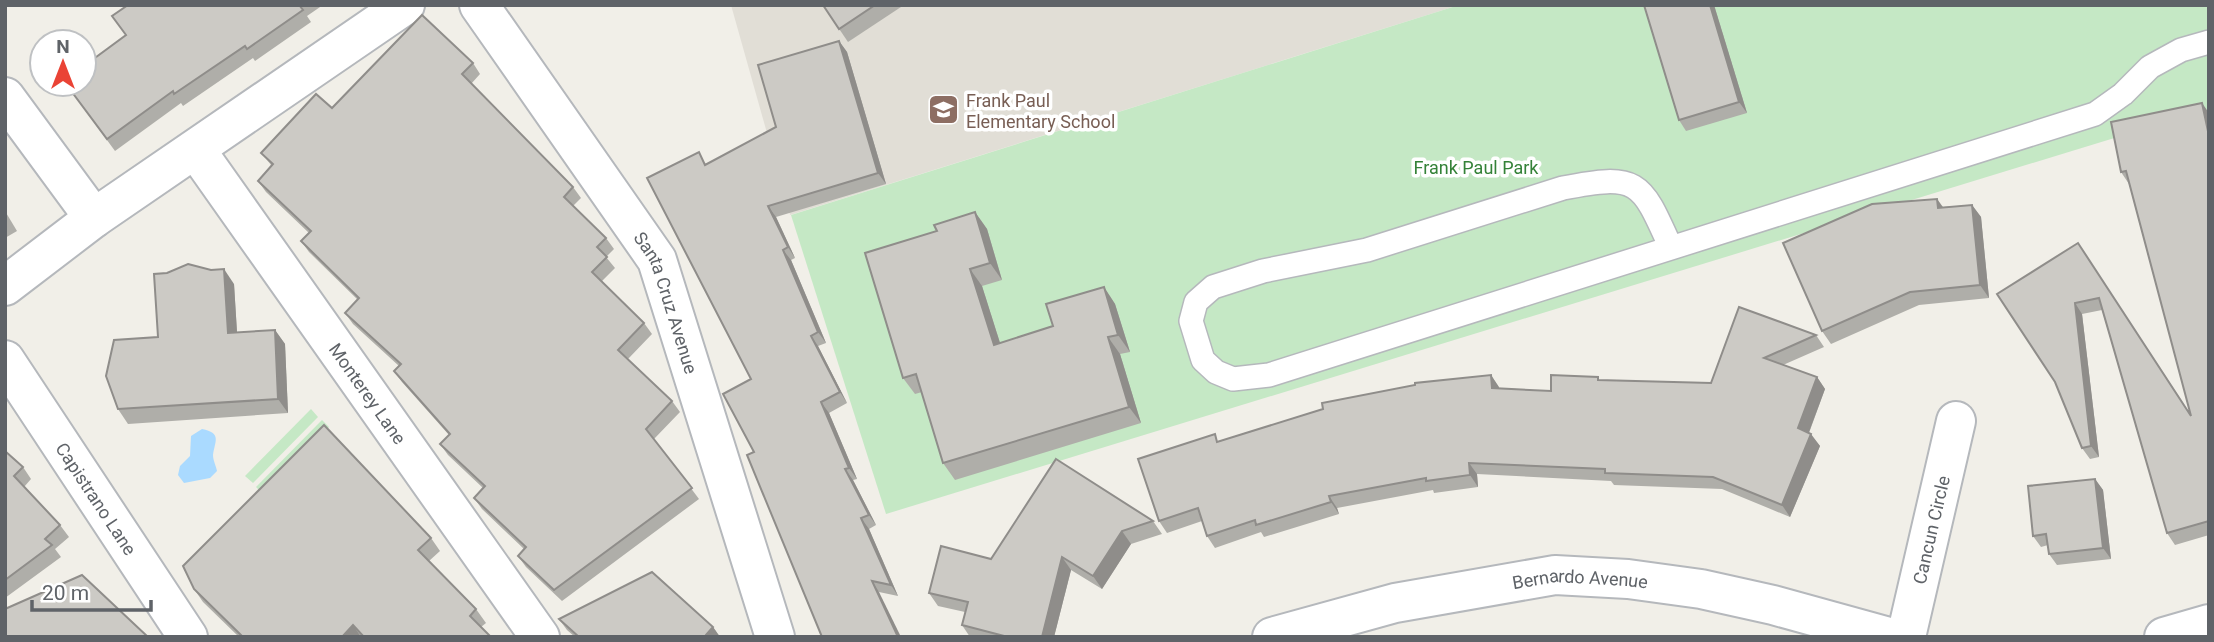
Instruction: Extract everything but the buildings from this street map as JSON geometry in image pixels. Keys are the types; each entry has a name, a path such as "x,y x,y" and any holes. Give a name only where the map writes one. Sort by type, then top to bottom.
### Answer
{"street":[{"path":"5,286 94,218 405,5"},
{"name":"Santa Cruz Avenue","path":"479,5 657,260 775,637"},
{"path":"5,97 94,218"},
{"name":"Monterey Lane","path":"196,150 540,637"},
{"name":"Capistrano Lane","path":"5,360 188,637"},
{"name":"Cancun Circle","path":"1906,637 1956,421"},
{"name":"Bernardo Avenue","path":"1272,637 1395,603 1555,575 1628,579 1701,589 1773,605 1889,637"},
{"path":"2164,637 2209,624"}],"lane":[{"path":"1671,248 1650,200 1637,188 1621,181 1593,182 1563,188 1367,250 1263,271 1213,287 1196,302 1191,321 1203,360 1216,372 1233,379 1269,375 1671,248 2095,114 2123,94 2150,67 2181,50 2209,42"}],"shaded area":[{"name":"Frank Paul Elementary School","path":"731,5 1459,5 790,215"}],"green space":[{"name":"Frank Paul Park","path":"1459,5 2209,5 2209,109 886,514 791,215"},
{"path":"311,409 318,417 253,483 245,476"},
{"path":"322,420 329,427 264,495 256,487"}],"water":[{"path":"202,429 215,435 213,455 217,471 210,478 184,483 178,475 180,466 190,456 191,436"}],"place":[{"name":"Frank Paul Elementary School","path":"943,110"}]}
